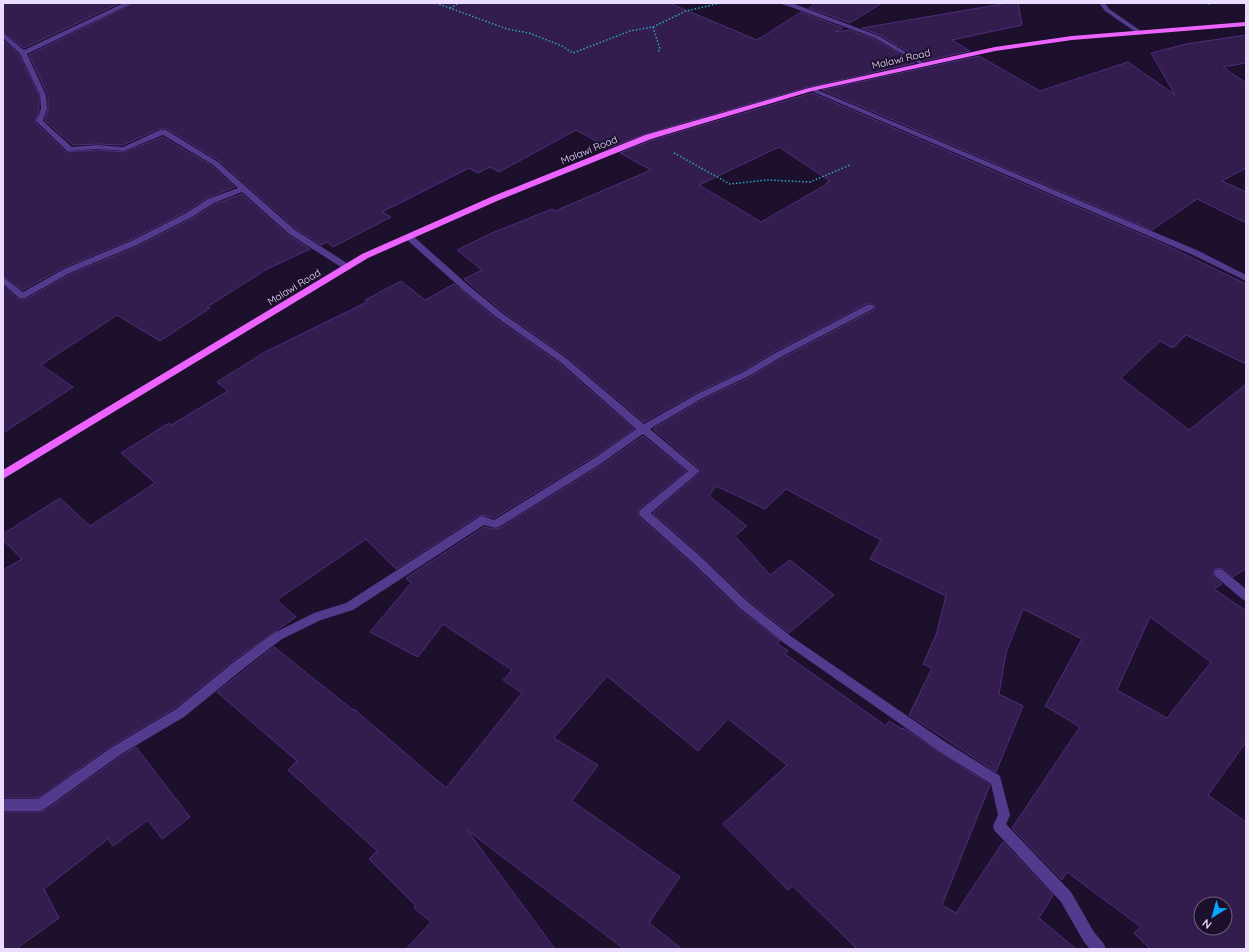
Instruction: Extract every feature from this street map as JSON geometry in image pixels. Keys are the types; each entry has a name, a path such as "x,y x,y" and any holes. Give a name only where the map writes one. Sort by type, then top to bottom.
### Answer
{"main road":[{"name":"Malawi Road","path":"3,475 365,256 494,200 648,137 811,89 995,49 1072,38 1246,24"}],"street":[{"path":"23,53 129,3"},
{"path":"780,3 789,4 876,37 923,64"},
{"path":"1102,3 1107,10 1139,32"},
{"path":"3,35 23,53 43,95 44,109 39,121 70,149 97,147 124,149 163,132 185,144 232,175 243,188 292,232 347,267"},
{"path":"811,89 1196,253 1246,278"},
{"path":"3,280 22,296 67,271 134,243 189,215 211,200 243,188"},
{"path":"409,237 466,288 499,315 563,360 643,429 695,471 644,513 696,559 745,606 788,640 940,745 996,780 1004,815 999,826 1066,897 1089,937 1099,949"},
{"path":"3,805 40,805 116,752 180,713 239,665 278,636 318,616 349,607 483,520 495,524 596,462 643,429 700,396 748,373 778,355 870,307"},
{"path":"1219,573 1246,596"}],"path":[{"path":"436,3 507,29 530,33 562,46 573,54 625,32 653,27 686,11 721,3"},
{"path":"450,8 460,3"},
{"path":"653,27 653,32 660,49 658,52"},
{"path":"648,137 730,184 767,180 810,182 850,166"}],"building":[{"path":"3,3 120,3 24,48 3,32"},
{"path":"133,3 669,3 757,40 801,12 843,28 835,32 849,30 874,39 915,63 809,87 645,134 609,148 576,130 499,172 490,167 478,173 469,168 382,212 391,217 333,247 327,242 321,245 296,229 219,161 167,129 159,129 123,145 73,145 45,121 48,109 48,95 29,55"},
{"path":"816,3 882,3 850,23 809,8"},
{"path":"1008,3 1018,3 1022,25 952,40 970,51 924,61 880,35 862,28"},
{"path":"1246,35 1246,63 1223,67 1246,83 1246,168 1222,181 1246,192 1246,223 1197,199 1152,230 822,90 979,56 1040,91 1128,62 1175,95 1151,53 1186,44"},
{"path":"3,40 19,55 39,95 39,109 35,122 66,152 97,150 124,152 163,137 212,166 235,187 207,198 185,212 130,240 63,268 23,290 3,276"},
{"path":"812,93 1168,246 1246,284 1246,364 1186,335 1173,348 1160,341 1121,378 1189,430 1246,384 1246,568 1233,577 1224,569 1219,568 1215,569 1213,573 1214,577 1222,584 1214,589 1246,611 1246,742 1208,795 1246,822 1246,949 1150,949 1134,933 1141,927 1067,872 1062,880 1012,828 1080,727 1045,706 1082,639 1023,609 1006,653 999,694 1023,706 996,772 909,715 932,668 923,664 936,635 946,596 870,559 881,540 786,489 765,509 716,486 709,496 747,526 735,536 770,575 790,560 834,595 789,633 750,602 701,555 653,513 702,471 653,429 704,399 752,376 782,358 874,310 874,304 866,304 774,352 744,370 696,393 644,422 567,357 503,312 464,279 482,270 457,250 492,233 552,209 555,211 651,170 620,153 652,140","holes":["779,147 830,181 761,222 699,185","1150,617 1211,662 1167,718 1117,690"]},
{"path":"242,194 288,235 310,249 267,269 207,307 210,308 160,341 117,315 41,365 73,387 3,433 3,286 18,299 26,299 71,274 138,246 193,218 215,204"},
{"path":"401,281 425,300 454,284 495,318 559,363 634,429 592,458 494,518 484,515 478,516 396,569 366,539 277,600 296,617 234,660 175,708 111,746 38,798 3,798 3,570 22,559 3,540 3,534 60,498 90,526 155,483 121,453 169,423 171,425 228,391 217,382 265,352 367,302 365,300"},
{"path":"643,436 686,471 639,509 639,517 691,563 740,610 780,641 777,643 788,651 785,654 886,726 889,721 902,729 903,728 990,785 942,905 956,913 1003,842 1053,895 1039,918 1076,949 857,949 793,886 788,890 723,824 787,765 728,719 698,751 607,676 554,738 598,765 572,801 680,877 649,923 682,949 624,949 467,830 555,949 406,949 431,922 414,908 416,906 369,859 377,851 288,770 297,761 217,692 274,647 353,710 354,709 446,788 522,693 503,680 512,670 443,624 418,657 370,632 411,583 406,578 484,527 495,529 500,528 600,466"},
{"path":"136,747 190,817 162,839 148,820 113,846 108,839 44,889 59,918 16,949 3,949 3,812 40,812 46,810 121,756"}]}
